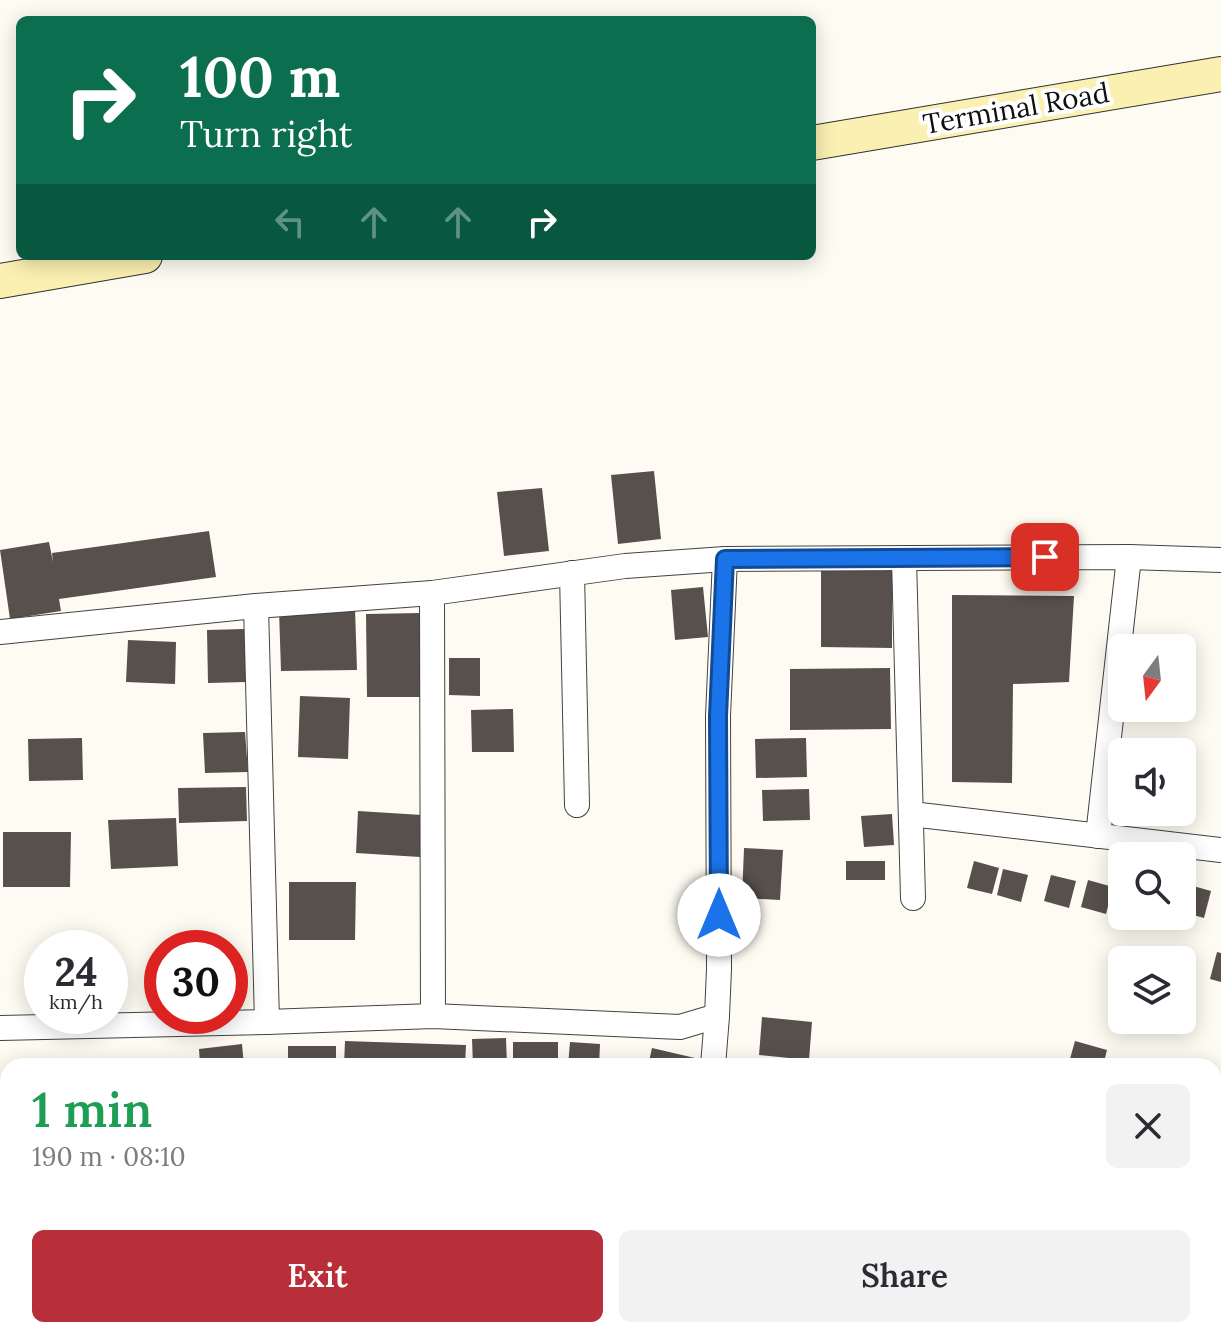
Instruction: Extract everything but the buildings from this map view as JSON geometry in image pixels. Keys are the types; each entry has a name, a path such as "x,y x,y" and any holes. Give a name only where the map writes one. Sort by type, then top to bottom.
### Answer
{"street":[{"name":"Terminal Road","path":"816,142 1221,74"},
{"path":"0,281 122,260"},
{"path":"1098,836 1129,557"},
{"path":"0,632 256,606 432,593 625,566 725,559 1129,557 1221,560"},
{"path":"904,558 913,898"},
{"path":"714,1058 719,969 718,716 725,559"},
{"path":"572,573 577,805"},
{"path":"432,593 433,1016"},
{"path":"256,606 267,1022"},
{"path":"911,814 1221,850"},
{"path":"0,1028 433,1016 680,1027 717,1016"}],"route":[{"path":"719,915 718,716 725,559 1045,557"}]}
